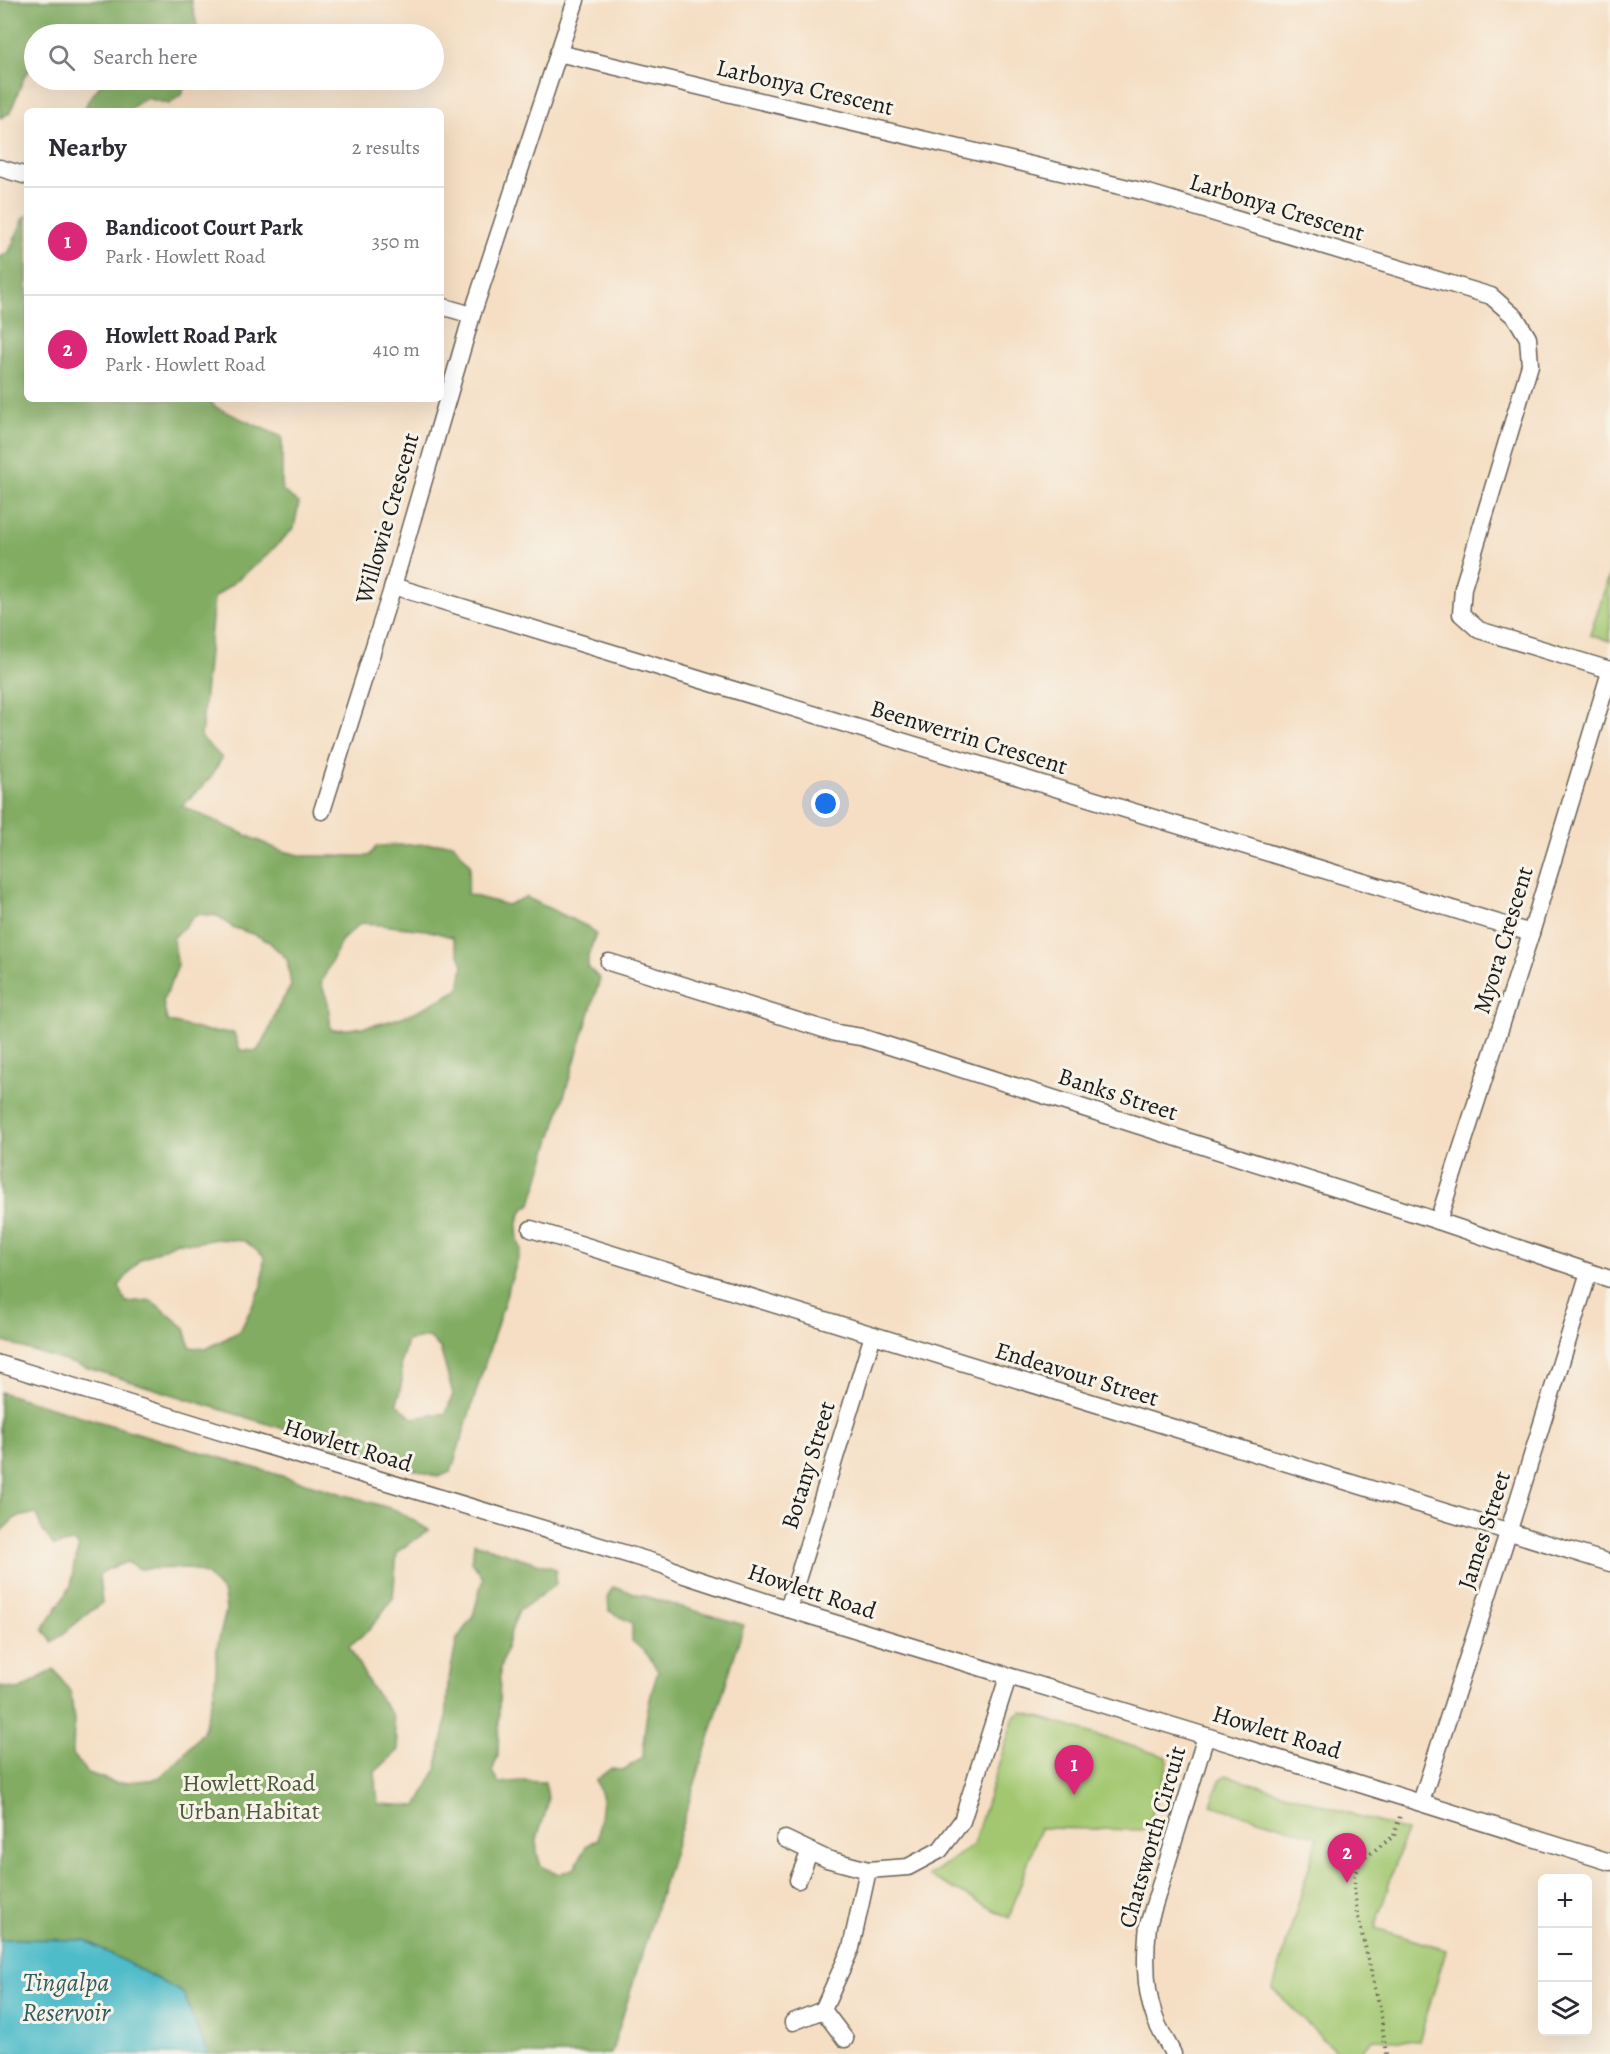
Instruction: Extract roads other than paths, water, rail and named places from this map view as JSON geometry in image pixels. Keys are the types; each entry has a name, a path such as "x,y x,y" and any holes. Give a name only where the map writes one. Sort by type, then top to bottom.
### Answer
{"street":[{"name":"Willowie Crescent","path":"322,811 393,586 471,315 576,0"},
{"name":"Larbonya Crescent","path":"558,53 1145,192 1491,296 1516,318 1528,338 1530,366 1462,588 1461,614 1479,630 1610,671"},
{"path":"0,168 24,175"},
{"path":"444,307 471,315"},
{"name":"Beenwerrin Crescent","path":"393,586 1531,933"},
{"name":"Myora Crescent","path":"1438,1221 1531,933 1610,671"},
{"name":"Banks Street","path":"609,962 836,1033 861,1037 1438,1221 1610,1279"},
{"name":"Endeavour Street","path":"531,1228 1610,1563"},
{"name":"James Street","path":"1414,1800 1508,1533 1589,1272"},
{"name":"Botany Street","path":"788,1609 873,1335"},
{"name":"Howlett Road","path":"0,1364 663,1565 684,1575 788,1609 1610,1862"},
{"path":"785,1839 827,1859 868,1870 908,1867 940,1850 962,1821 1008,1677"},
{"name":"Chatsworth Circuit","path":"1173,2054 1154,2015 1146,1975 1145,1952 1147,1934 1178,1822 1206,1736"},
{"path":"798,1880 810,1851"},
{"path":"793,2022 823,2010 851,1948 868,1870"},
{"path":"823,2010 845,2038"}],"water":[{"name":"Tingalpa Reservoir","path":"0,1939 85,1940 183,1993 208,2054 0,2054"}],"place":[{"name":"Bandicoot Court Park","path":"1074,1795"},
{"name":"Howlett Road Park","path":"1347,1883"}],"park label":[{"name":"Howlett Road Urban Habitat","path":"249,1797"}]}
